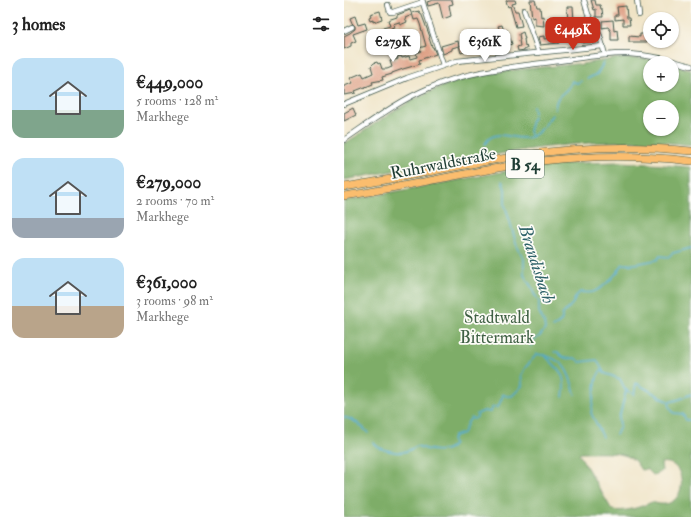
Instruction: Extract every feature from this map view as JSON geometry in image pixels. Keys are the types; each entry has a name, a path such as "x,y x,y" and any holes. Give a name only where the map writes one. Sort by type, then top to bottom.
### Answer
{"highway":[{"name":"B 54","path":"344,187 503,158 551,152 597,148 632,148 691,152"},
{"name":"Ruhrwaldstraße","path":"344,196 544,161 584,157 620,156 691,161"}],"street":[{"path":"584,0 588,14 596,28 603,46 605,55"},
{"path":"637,0 639,15"},
{"path":"388,5 390,12 423,1 443,65"},
{"path":"524,10 539,53"},
{"path":"344,30 352,27"},
{"path":"344,104 443,65 462,60 603,46"},
{"path":"344,140 407,98 430,87 458,78 502,68 605,55 645,55 691,66"}],"green space":[{"path":"619,58 643,59 643,92 679,92 679,66 691,70 691,145 657,142 624,142 557,146 403,169 344,180 344,144 415,99 441,87 473,77 524,69 575,64 582,65"},
{"name":"Stadtwald Bittermark","path":"621,162 691,167 691,517 344,517 344,201 546,164","holes":["579,454 621,454 631,458 641,470 647,469 653,475 656,475 662,471 661,463 670,464 677,469 681,476 679,494 673,501 664,504 652,502 632,509 612,510"]}],"building":[{"path":"433,0 452,0 453,4 449,5 451,16 443,19 439,3 428,6 427,2"},
{"path":"515,0 516,3 512,4 515,11 518,11 522,26 516,27 510,6 508,7 506,1"},
{"path":"530,0 535,0 537,7 540,7 544,26 535,25 535,17 532,18"},
{"path":"591,0 595,0 596,5 600,5 603,17 596,17 596,9 594,10"},
{"path":"626,6 627,18 629,18 630,25 623,25 623,19 615,20 615,15 618,15 617,7"},
{"path":"567,7 573,7 574,21 577,20 577,23 586,23 589,31 591,31 592,42 582,43 580,37 569,38 568,35 558,36 558,31 562,31 561,24 568,24"},
{"path":"410,10 412,15 405,18 407,22 400,25 399,22 393,24 394,27 391,28 394,35 386,37 383,28 390,26 388,20"},
{"path":"380,11 382,19 373,22 373,20 370,21 370,14"},
{"path":"419,11 436,54 419,60 420,64 382,77 383,80 372,82 373,84 355,91 356,93 344,95 344,86 353,83 350,78 362,73 364,77 373,73 371,66 374,63 380,63 382,69 387,69 392,67 390,61 398,59 397,57 401,56 402,58 409,56 410,59 417,57 416,53 421,51 419,48 426,46 418,19 414,20 412,13"},
{"path":"355,16 358,25 365,23 367,29 353,34 356,41 351,43 351,46 344,49 344,36 355,29 355,26 350,18"},
{"path":"613,20 614,31 617,30 618,40 611,40 611,31 608,27 602,28 602,21"},
{"path":"502,25 504,31 507,30 512,44 495,48 493,41 491,41 485,43 486,48 480,49 477,38 470,41 468,35 474,33 475,35 488,31 489,36 500,31 498,26"},
{"path":"523,32 525,46 526,45 527,49 518,51 517,47 520,46 519,34"},
{"path":"640,34 643,34 643,42 629,42 629,36 640,37"},
{"path":"544,36 544,39 558,37 559,43 540,45 538,37"},
{"path":"458,41 459,46 452,48 452,50 443,54 441,46"},
{"path":"470,43 472,49 461,53 459,46"},
{"path":"353,108 356,115 344,121 344,113"}],"waterway":[{"path":"587,79 597,74 604,62"},
{"path":"555,110 558,99 568,89 572,81 577,83 581,81"},
{"path":"533,106 534,113"},
{"name":"Brandisbach","path":"485,144 489,138 500,135 519,138 531,137 540,130 552,115"},
{"path":"531,136 529,131 533,117"},
{"name":"Brandisbach","path":"502,181 505,189 505,205 517,246 524,259 524,275 539,301 539,312 544,322 545,329 540,336 531,342 531,346"},
{"path":"553,327 560,322 562,315 573,303 576,296 580,292 592,292 597,290 606,284 623,264 635,264 657,260 660,256 668,257 673,253 691,248"},
{"path":"554,352 558,352 565,358 575,358 580,362 597,360 604,373 620,379 625,389 634,395 636,383 669,402 670,408 674,413 683,414 686,420 691,420"},
{"path":"373,442 380,448 399,452 406,451 417,446 437,451 447,450 454,444 452,440 454,436 463,433 471,418 474,419 477,417 477,414 484,411 490,412 493,407 498,407 503,394 506,396 512,396 522,386 521,376 525,368 537,354 553,359 564,366 575,394"},
{"path":"544,355 561,373 564,383 563,397"},
{"path":"601,370 597,377 591,413 603,437"},
{"path":"616,435 620,426 619,418 626,391"},
{"path":"670,402 691,394"},
{"path":"344,417 358,423 368,433"}]}
